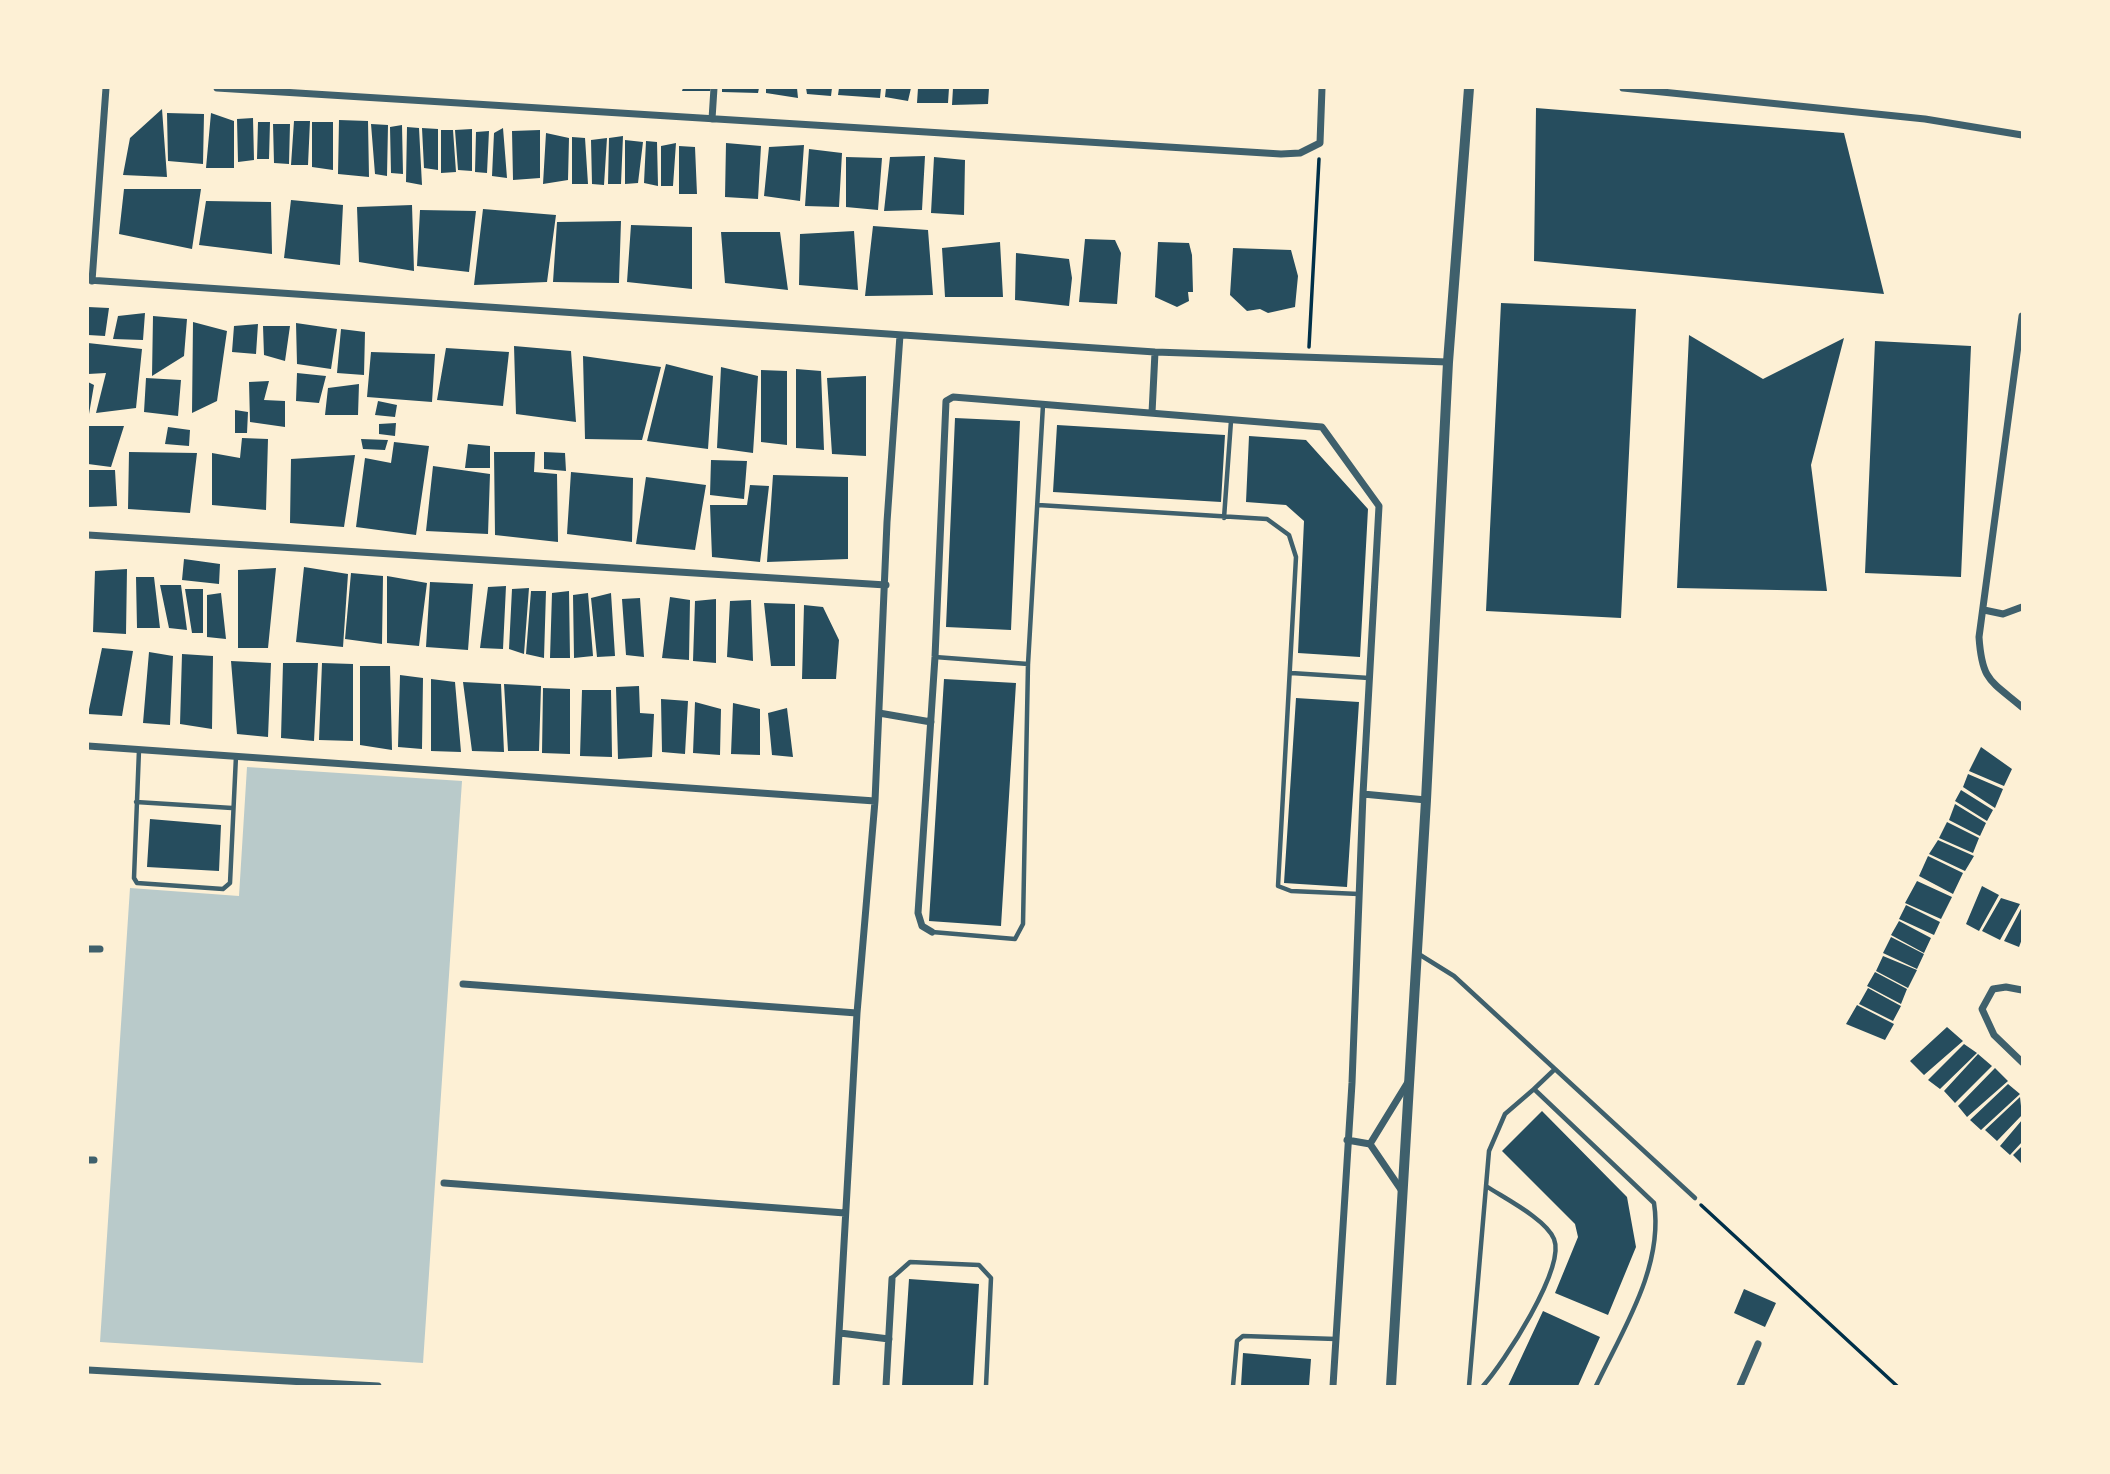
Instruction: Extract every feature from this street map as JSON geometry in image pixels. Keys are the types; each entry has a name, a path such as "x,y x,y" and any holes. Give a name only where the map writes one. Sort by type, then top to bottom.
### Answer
{"street":[{"path":"106,88 90,280 1155,352 1448,362"},
{"path":"217,88 1281,154 1300,153 1320,143 1322,88"},
{"path":"712,119 713,88"},
{"path":"1391,1387 1426,800 1448,362 1469,88"},
{"path":"1623,88 1925,119 2022,135"},
{"path":"2022,316 2020,352 1979,637 1981,666 1991,681 2022,707"},
{"path":"836,1387 857,1013 875,801 900,335"},
{"path":"1152,414 1155,352"},
{"path":"932,932 922,926 918,913 935,657 946,401 953,397 1231,421 1322,426 1379,506 1348,1140 1333,1387"},
{"path":"88,536 886,584"},
{"path":"1984,610 2003,614 2022,607"},
{"path":"879,713 931,722"},
{"path":"88,746 875,801"},
{"path":"1363,794 1426,800"},
{"path":"88,949 100,949"},
{"path":"463,984 857,1013"},
{"path":"2022,990 2006,987 1993,989 1982,1009 1994,1035 2022,1062"},
{"path":"1370,1144 1409,1080"},
{"path":"1348,1140 1370,1144 1403,1192"},
{"path":"444,1183 845,1213"},
{"path":"886,1387 892,1279"},
{"path":"840,1333 889,1339"},
{"path":"1740,1387 1758,1344"},
{"path":"88,1370 379,1387"}],"lane":[{"path":"932,932 1015,939 1021,934 1028,664 1043,405"},
{"path":"1224,518 1231,421"},
{"path":"1038,505 1267,519 1289,535 1296,557 1278,886 1291,891 1360,894"},
{"path":"935,657 1028,664"},
{"path":"1291,673 1369,678"},
{"path":"139,750 133,871 137,883 223,890 230,883 236,756"},
{"path":"136,802 232,808"},
{"path":"1416,953 1454,976 1695,1198"},
{"path":"1469,1387 1489,1151 1505,1114 1555,1069"},
{"path":"1534,1088 1654,1203 1656,1217 1646,1275 1596,1387"},
{"path":"1483,1387 1532,1311 1555,1261 1555,1239 1542,1223 1486,1186"},
{"path":"892,1279 899,1269 910,1262 979,1265 987,1271 991,1278 986,1387"},
{"path":"1233,1387 1237,1341 1243,1336 1336,1339"}],"path":[{"path":"1308,357 1320,143"},
{"path":"1695,1198 1897,1387"}],"shaded area":[{"path":"247,767 462,781 423,1363 100,1342 130,888 239,896"}],"building":[{"path":"683,88 711,88 710,91 682,91"},
{"path":"722,88 759,88 758,93 722,92"},
{"path":"766,88 797,88 798,98 766,93"},
{"path":"806,88 832,88 831,96 807,94"},
{"path":"839,88 881,88 880,98 838,95"},
{"path":"886,88 911,88 908,101 885,97"},
{"path":"918,88 949,88 948,103 917,103"},
{"path":"953,88 989,88 988,104 952,105"},
{"path":"1536,108 1844,133 1884,294 1534,261"},
{"path":"162,109 167,177 123,175 130,138"},
{"path":"167,113 204,114 203,164 168,161"},
{"path":"211,113 234,121 234,168 206,168"},
{"path":"253,118 254,160 238,162 237,119"},
{"path":"339,120 368,121 369,177 338,174"},
{"path":"294,121 310,121 308,165 291,165"},
{"path":"258,122 270,122 269,159 257,159"},
{"path":"312,122 333,122 333,170 312,167"},
{"path":"273,124 290,124 289,164 274,163"},
{"path":"371,124 388,125 387,176 375,174"},
{"path":"402,125 403,174 391,173 390,127"},
{"path":"407,127 419,128 422,185 406,182"},
{"path":"422,128 438,129 438,170 424,168"},
{"path":"503,128 507,178 492,176 494,133"},
{"path":"472,129 472,171 458,170 455,130"},
{"path":"441,130 453,130 456,172 441,173"},
{"path":"540,130 540,178 513,180 512,131"},
{"path":"489,131 487,173 475,172 476,132"},
{"path":"546,133 569,138 568,180 543,184"},
{"path":"623,136 621,184 608,184 609,138"},
{"path":"572,137 585,138 588,184 572,184"},
{"path":"607,138 604,185 592,184 591,140"},
{"path":"625,140 643,142 638,183 625,184"},
{"path":"646,141 657,142 658,186 644,183"},
{"path":"676,143 673,186 661,186 661,146"},
{"path":"726,143 761,146 758,199 725,197"},
{"path":"804,145 800,201 764,196 769,147"},
{"path":"679,146 695,147 697,194 679,194"},
{"path":"809,149 842,153 839,207 805,206"},
{"path":"925,156 922,210 884,211 890,157"},
{"path":"846,157 882,158 878,210 846,207"},
{"path":"934,157 965,160 964,215 931,213"},
{"path":"124,189 201,189 192,249 119,234"},
{"path":"291,200 343,205 340,265 284,258"},
{"path":"206,201 271,202 272,254 199,245"},
{"path":"412,205 414,271 359,262 357,207"},
{"path":"483,209 556,215 547,282 474,285"},
{"path":"420,210 476,211 469,272 417,266"},
{"path":"621,221 619,283 553,282 557,222"},
{"path":"631,225 692,227 692,289 627,282"},
{"path":"873,226 928,230 933,295 865,296"},
{"path":"854,231 858,290 799,285 800,234"},
{"path":"721,232 780,232 788,290 725,283"},
{"path":"1085,239 1115,240 1121,253 1117,304 1079,302"},
{"path":"1000,242 1003,297 945,297 942,248"},
{"path":"1158,242 1189,243 1193,292 1188,292 1189,301 1177,307 1155,297"},
{"path":"1233,248 1291,250 1298,276 1295,307 1268,313 1260,309 1247,311 1230,295"},
{"path":"1016,253 1069,259 1072,278 1069,306 1015,300"},
{"path":"1501,303 1636,309 1621,618 1486,611"},
{"path":"88,307 109,308 105,336 88,335"},
{"path":"145,313 143,340 113,339 118,316"},
{"path":"153,316 187,319 184,356 152,376"},
{"path":"193,322 227,331 217,401 192,413"},
{"path":"296,323 337,329 331,369 297,364"},
{"path":"258,324 256,354 232,352 234,326"},
{"path":"263,326 290,326 285,361 264,355"},
{"path":"341,329 365,332 364,375 337,373"},
{"path":"1689,335 1763,379 1844,338 1811,465 1827,591 1677,588"},
{"path":"1875,341 1971,346 1961,577 1865,573"},
{"path":"88,343 142,349 136,408 96,413 106,373 88,374"},
{"path":"514,346 571,351 576,422 516,414"},
{"path":"446,348 509,352 503,406 437,400"},
{"path":"371,352 435,354 432,402 367,397"},
{"path":"583,356 661,367 642,440 585,439"},
{"path":"666,364 713,376 708,449 647,441"},
{"path":"721,367 758,376 753,453 717,448"},
{"path":"796,369 821,371 824,450 796,448"},
{"path":"761,370 787,371 787,445 761,442"},
{"path":"297,373 326,376 319,403 296,401"},
{"path":"866,376 866,456 832,454 827,378"},
{"path":"146,378 181,380 178,416 144,412"},
{"path":"269,381 264,400 285,401 285,427 250,422 249,382"},
{"path":"88,382 94,385 89,414 88,414"},
{"path":"359,384 358,415 325,415 328,388"},
{"path":"378,401 397,405 395,417 375,415"},
{"path":"235,410 248,412 247,433 235,433"},
{"path":"955,418 1020,421 1011,630 946,627"},
{"path":"396,423 395,436 379,434 379,424"},
{"path":"1057,425 1225,435 1221,502 1053,492"},
{"path":"88,426 124,426 111,467 88,464"},
{"path":"168,427 190,430 189,446 165,444"},
{"path":"1249,436 1306,440 1368,509 1360,657 1298,653 1304,521 1286,505 1246,502"},
{"path":"242,438 268,439 266,510 212,505 212,453 240,458"},
{"path":"361,439 388,440 385,450 363,449"},
{"path":"394,442 429,446 416,535 356,527 365,458 391,463"},
{"path":"468,444 490,446 490,468 465,468"},
{"path":"129,452 197,453 190,513 128,509"},
{"path":"494,452 535,452 534,472 557,474 558,542 495,535"},
{"path":"544,452 565,453 566,471 544,469"},
{"path":"355,455 344,527 290,523 291,459"},
{"path":"711,460 747,461 744,499 710,495"},
{"path":"433,466 490,474 488,534 426,531"},
{"path":"88,470 115,470 117,506 88,507"},
{"path":"571,472 633,478 632,542 567,534"},
{"path":"773,475 848,477 848,559 767,562"},
{"path":"646,477 706,485 695,550 636,544"},
{"path":"750,485 769,486 760,562 712,557 710,505 747,505"},
{"path":"184,559 220,564 219,584 182,580"},
{"path":"304,567 348,574 343,647 296,642"},
{"path":"276,568 268,648 238,648 238,570"},
{"path":"127,569 126,634 93,632 95,571"},
{"path":"351,573 383,576 382,644 345,639"},
{"path":"387,576 427,583 419,646 387,643"},
{"path":"136,577 154,577 160,628 137,628"},
{"path":"430,582 473,584 468,650 426,647"},
{"path":"160,585 181,585 187,630 169,628"},
{"path":"506,586 503,649 480,648 488,587"},
{"path":"529,588 524,654 509,649 512,589"},
{"path":"185,589 203,589 203,633 192,633"},
{"path":"531,591 546,591 544,658 526,654"},
{"path":"569,591 570,658 550,658 552,593"},
{"path":"221,593 226,639 207,637 207,595"},
{"path":"588,593 593,656 574,658 573,595"},
{"path":"611,593 615,656 597,657 591,598"},
{"path":"670,597 690,600 689,660 662,658"},
{"path":"640,598 644,657 626,655 622,599"},
{"path":"716,599 716,663 693,661 695,601"},
{"path":"751,600 753,661 727,657 730,601"},
{"path":"764,603 795,604 795,666 771,666"},
{"path":"804,605 823,607 839,640 836,679 802,679"},
{"path":"102,648 133,651 122,716 88,714"},
{"path":"149,652 173,656 170,725 143,723"},
{"path":"182,654 213,656 212,729 180,724"},
{"path":"231,661 271,663 268,737 237,734"},
{"path":"283,663 318,663 314,741 281,738"},
{"path":"322,663 353,664 353,741 319,740"},
{"path":"360,666 390,666 392,750 360,745"},
{"path":"400,675 423,678 422,749 398,747"},
{"path":"431,679 455,682 461,752 431,751"},
{"path":"944,679 1016,683 1001,926 929,921"},
{"path":"463,682 501,684 504,752 472,751"},
{"path":"504,684 541,686 539,751 508,751"},
{"path":"639,686 640,713 654,714 652,757 618,759 616,687"},
{"path":"543,688 570,689 570,754 542,753"},
{"path":"582,690 611,690 612,757 580,756"},
{"path":"1296,698 1359,702 1347,887 1284,883"},
{"path":"661,699 688,701 685,754 662,752"},
{"path":"695,702 721,709 720,755 693,753"},
{"path":"733,703 760,709 760,755 731,754"},
{"path":"787,708 793,757 772,755 768,713"},
{"path":"1981,747 2012,769 2004,786 1969,771"},
{"path":"1968,774 2003,789 1995,808 1963,787"},
{"path":"1961,790 1993,810 1987,821 1955,801"},
{"path":"1955,804 1986,823 1980,836 1949,820"},
{"path":"150,819 221,825 219,871 147,867"},
{"path":"1947,822 1979,838 1973,853 1939,838"},
{"path":"1938,840 1974,856 1965,871 1929,854"},
{"path":"1928,856 1963,873 1953,894 1919,876"},
{"path":"1917,881 1952,897 1941,919 1905,903"},
{"path":"1982,886 1999,895 1979,931 1966,924"},
{"path":"2001,898 2020,904 2000,940 1982,931"},
{"path":"1906,905 1940,922 1934,935 1899,919"},
{"path":"2022,907 2022,939 2019,947 2004,941"},
{"path":"1899,921 1931,938 1924,953 1891,935"},
{"path":"1891,937 1924,954 1917,969 1883,953"},
{"path":"1883,956 1917,970 1908,988 1876,971"},
{"path":"1875,972 1907,989 1901,1004 1867,986"},
{"path":"1868,988 1901,1006 1893,1021 1859,1004"},
{"path":"1857,1005 1894,1024 1885,1040 1846,1024"},
{"path":"1947,1027 1963,1041 1924,1075 1910,1061"},
{"path":"1964,1044 1977,1053 1940,1089 1928,1080"},
{"path":"1978,1054 1992,1066 1955,1103 1944,1091"},
{"path":"1995,1068 2008,1081 1967,1117 1958,1106"},
{"path":"2008,1084 2020,1094 1981,1130 1970,1120"},
{"path":"2020,1097 2022,1115 1997,1141 1985,1130"},
{"path":"1542,1111 1627,1197 1636,1247 1608,1315 1555,1293 1578,1237 1575,1224 1502,1151"},
{"path":"2022,1120 2022,1142 2010,1155 2000,1146"},
{"path":"2022,1146 2022,1164 2013,1155"},
{"path":"909,1279 979,1284 973,1386 902,1386"},
{"path":"1744,1289 1776,1303 1765,1327 1734,1313"},
{"path":"1543,1311 1600,1337 1578,1386 1508,1386"},
{"path":"1243,1353 1311,1359 1309,1386 1241,1386"}]}
